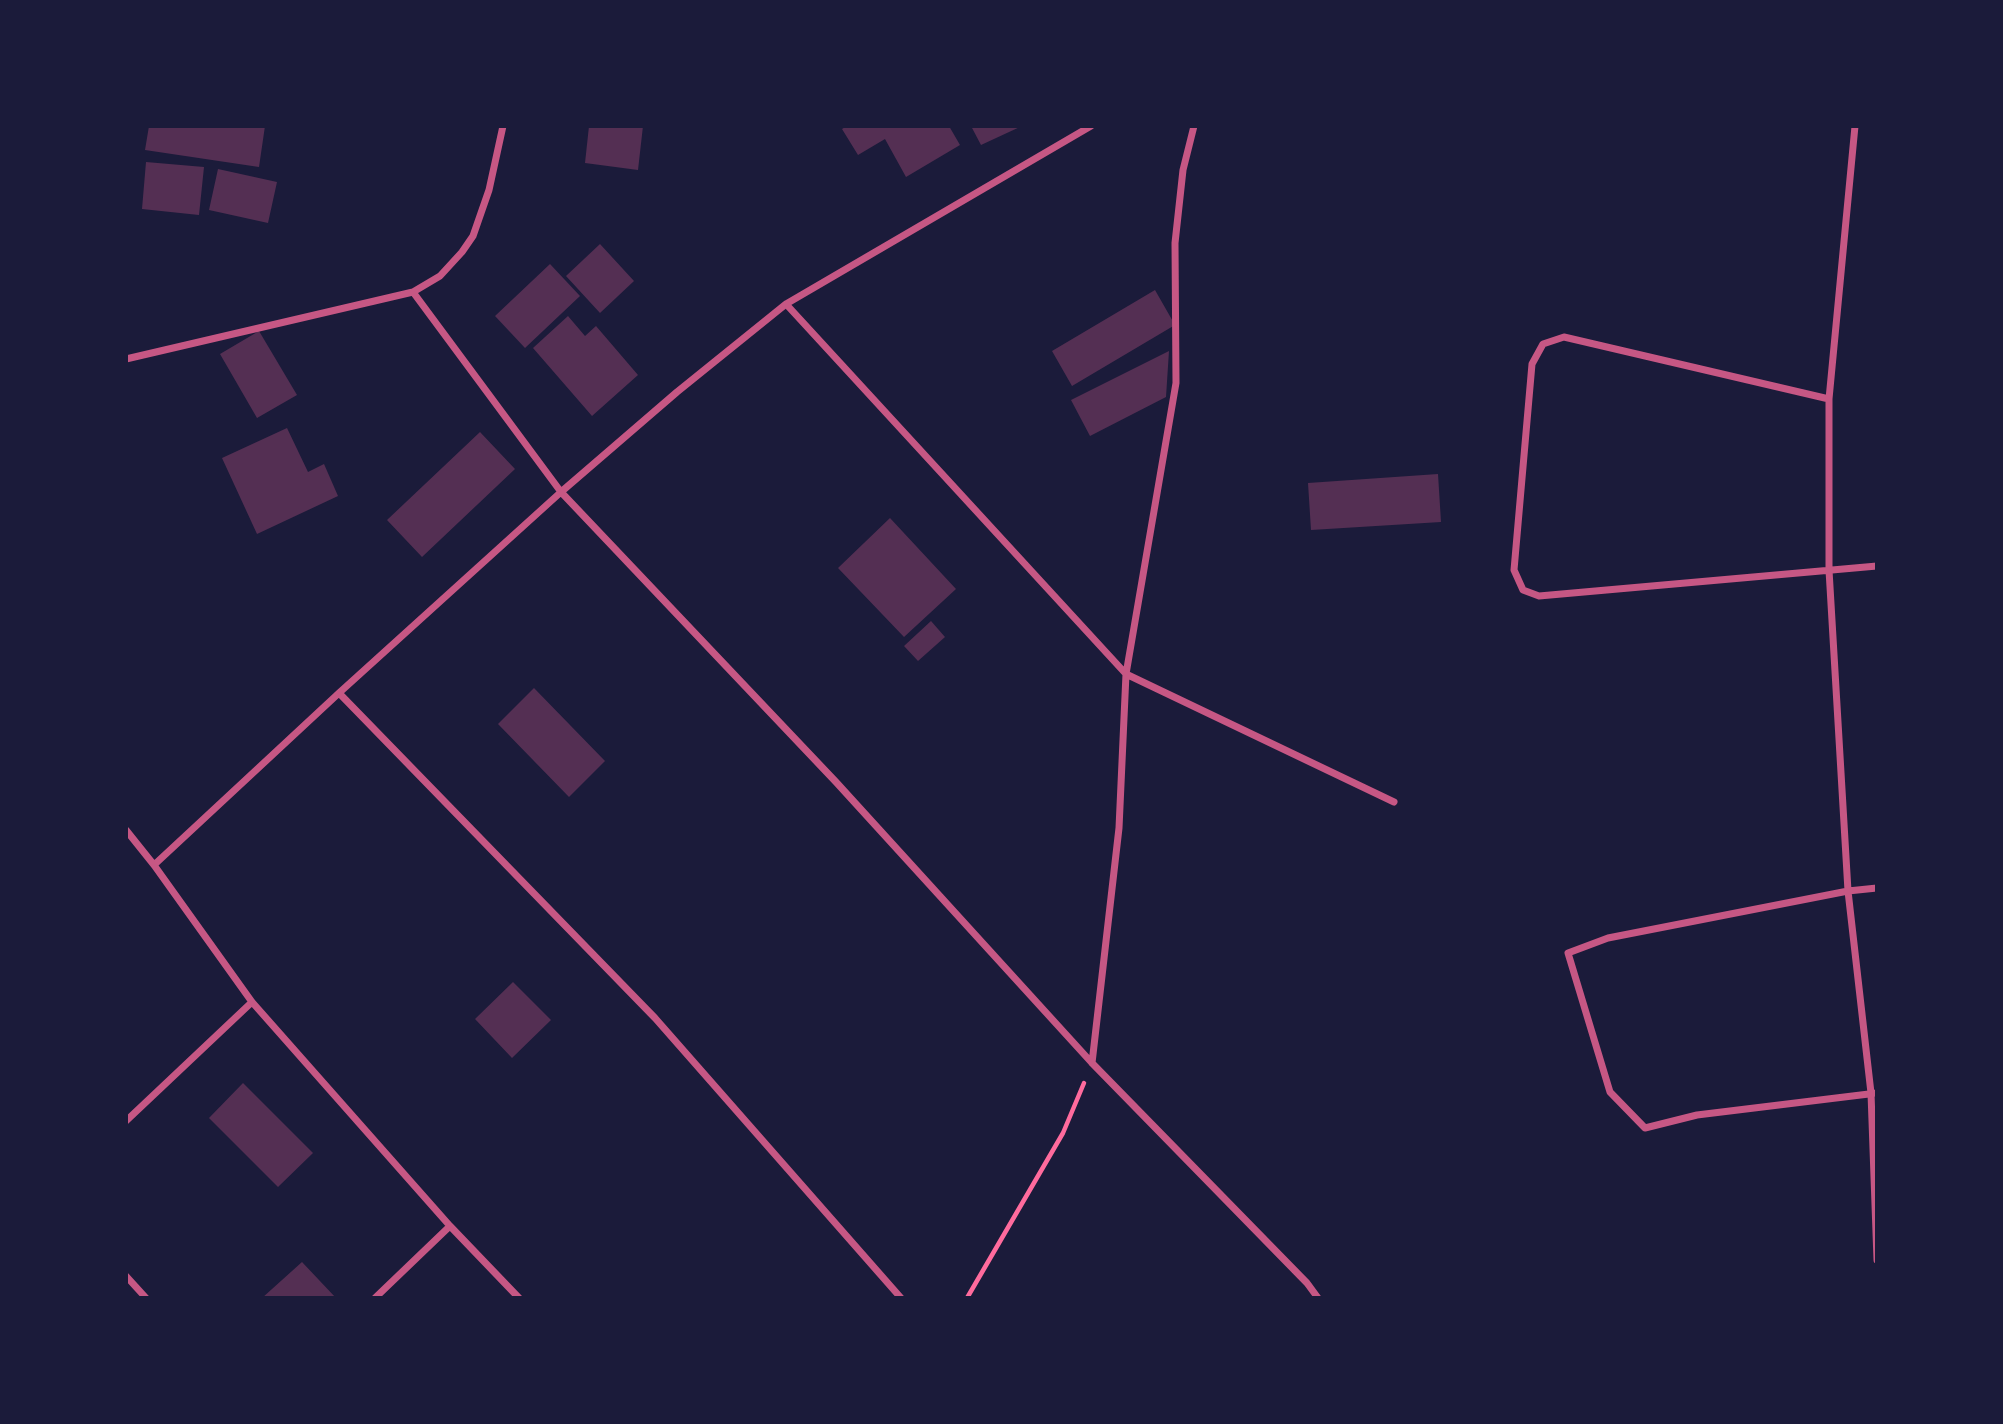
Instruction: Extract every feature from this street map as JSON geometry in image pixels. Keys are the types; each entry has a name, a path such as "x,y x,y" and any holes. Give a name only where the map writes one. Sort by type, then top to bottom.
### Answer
{"street":[{"path":"126,359 413,292 440,276 473,236 489,190 503,126"},
{"path":"154,865 561,492 677,392 786,304 1091,126"},
{"path":"1092,1063 1119,828 1126,674 1176,383 1175,243 1183,170 1194,126"},
{"path":"1855,126 1829,399 1829,570 1848,891 1874,1093 1877,1259"},
{"path":"413,292 561,492 836,782 1092,1063 1307,1283 1318,1298"},
{"path":"786,304 1126,674 1394,802"},
{"path":"1829,399 1564,337 1544,344 1532,364 1514,570 1523,590 1539,596 1877,566"},
{"path":"339,693 655,1018 901,1298"},
{"path":"126,830 252,1002 450,1226 519,1298"},
{"path":"1874,1093 1697,1115 1645,1128 1610,1092 1568,953 1608,938 1848,891 1877,888"},
{"path":"126,1121 252,1002"},
{"path":"375,1298 450,1226"},
{"path":"126,1276 146,1298"}],"path":[{"path":"967,1298 1063,1133 1092,1063"}],"building":[{"path":"149,126 265,126 259,167 145,150"},
{"path":"589,126 643,126 638,170 585,163"},
{"path":"847,126 949,126 960,145 906,177 885,139 858,155 842,129"},
{"path":"971,126 1022,126 981,145"},
{"path":"146,162 204,167 199,215 142,209"},
{"path":"218,169 277,182 268,223 209,210"},
{"path":"600,244 634,281 600,313 566,276"},
{"path":"550,264 580,296 525,348 495,316"},
{"path":"1155,290 1175,325 1072,386 1052,351"},
{"path":"568,316 585,336 596,326 638,375 592,416 533,348"},
{"path":"259,331 297,395 257,418 220,354"},
{"path":"1169,351 1166,397 1090,436 1071,400"},
{"path":"287,428 308,472 324,464 338,496 257,534 222,458"},
{"path":"480,432 515,469 422,557 387,520"},
{"path":"1438,474 1441,522 1311,530 1308,483"},
{"path":"890,518 956,589 904,637 838,568"},
{"path":"931,621 945,637 918,661 904,646"},
{"path":"534,688 605,761 569,797 498,724"},
{"path":"513,982 551,1020 512,1058 475,1019"},
{"path":"243,1083 313,1153 278,1187 209,1118"},
{"path":"302,1262 336,1298 262,1298"}]}
